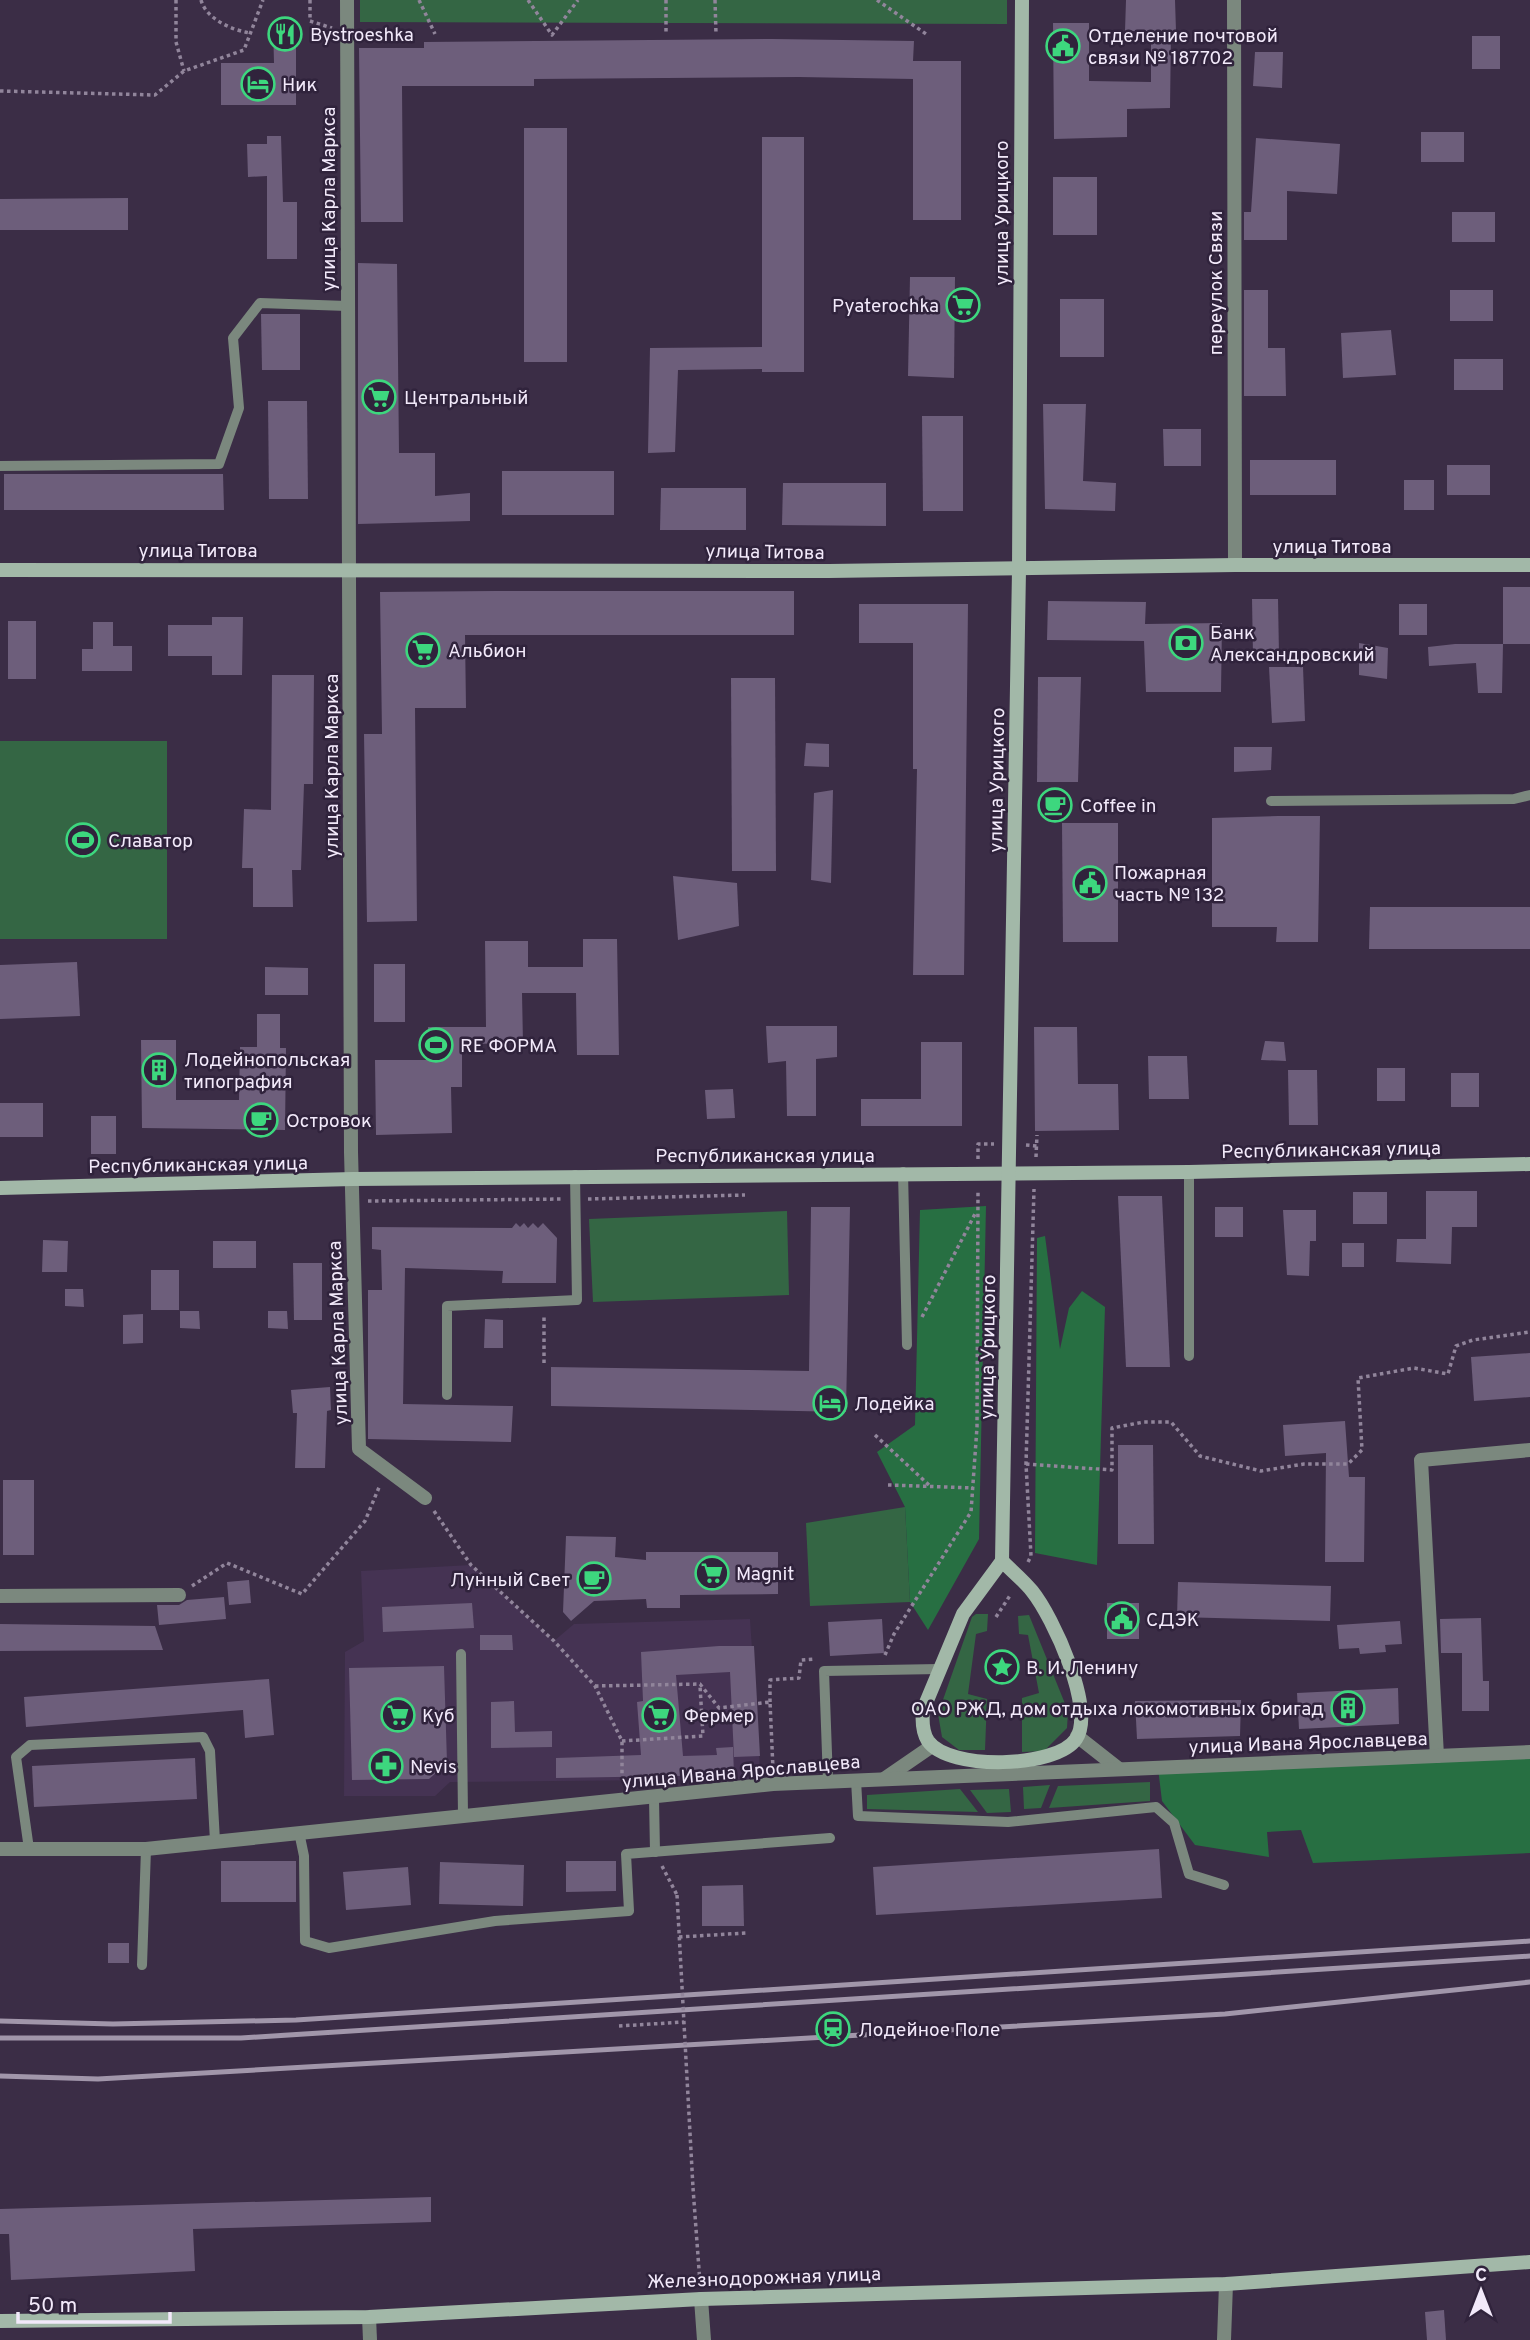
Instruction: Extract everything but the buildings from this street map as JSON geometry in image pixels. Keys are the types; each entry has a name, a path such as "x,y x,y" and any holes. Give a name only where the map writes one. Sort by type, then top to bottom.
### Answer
{"street":[{"name":"улица Карла Маркса","path":"347,0 353,1202 359,1449 425,1498"},
{"name":"улица Урицкого","path":"1002,1561 1019,570 1022,0"},
{"name":"переулок Связи","path":"1234,0 1235,565"},
{"name":"улица Титова","path":"0,570 1019,570 1235,565 1530,565"},
{"name":"Республиканская улица","path":"0,1188 575,1175 1189,1172 1530,1164"},
{"path":"1437,1756 1422,1460 1530,1450"},
{"path":"1002,1561 1021,1579 1046,1612 1081,1699 1084,1722 1077,1737 1063,1752 1038,1760 970,1761 947,1755 926,1740 922,1724 923,1710 939,1669 963,1614 1002,1561"},
{"path":"0,1596 179,1595"},
{"path":"1077,1737 1119,1769"},
{"path":"884,1779 932,1746"},
{"name":"улица Ивана Ярославцева","path":"0,1849 146,1849 773,1784 1530,1752"},
{"name":"Железнодорожная улица","path":"0,2321 369,2317 701,2299 1226,2284 1530,2262"},
{"path":"1224,2340 1226,2284"},
{"path":"701,2299 704,2340"},
{"path":"369,2317 370,2340"}],"lane":[{"path":"0,466 219,464 239,408 233,338 260,303 347,306"},
{"path":"1271,801 1514,799 1530,795"},
{"path":"903,1172 907,1345"},
{"path":"1189,1172 1189,1356"},
{"path":"446,1395 447,1306 577,1300 575,1175"},
{"path":"461,1654 463,1815"},
{"path":"828,1781 824,1671 939,1669"},
{"path":"29,1849 16,1757 30,1745 203,1737 209,1751 215,1841"},
{"path":"856,1780 858,1816 1008,1822 1156,1807 1174,1823 1189,1874 1224,1885"},
{"path":"654,1798 657,1852"},
{"path":"299,1832 304,1856 305,1941 329,1948 495,1921 629,1911 626,1854 830,1838"},
{"path":"142,1965 146,1849"}],"path":[{"path":"176,0 176,42 184,71"},
{"path":"201,0 203,9 232,30 250,33"},
{"path":"0,90 155,95 184,71 244,50 262,0"},
{"path":"310,0 310,21 347,33"},
{"path":"419,0 435,34"},
{"path":"528,0 552,34 578,0"},
{"path":"666,0 666,34"},
{"path":"715,0 716,34"},
{"path":"877,0 926,34"},
{"path":"996,1617 1021,1579 1031,1556 1026,1464 1037,1135"},
{"path":"875,1656 887,1655 894,1634 971,1512 978,1427 978,1144 1037,1146"},
{"path":"965,1189 978,1189"},
{"path":"353,1202 748,1195"},
{"path":"907,1345 977,1210"},
{"path":"544,1363 545,1301"},
{"path":"1026,1464 1112,1470 1112,1428 1144,1422 1171,1422 1200,1456 1261,1471 1304,1464 1348,1464 1362,1450 1358,1378 1415,1368 1448,1374 1456,1346 1473,1339 1530,1332"},
{"path":"875,1435 931,1487"},
{"path":"179,1595 227,1563 302,1594 365,1521 387,1468"},
{"path":"888,1485 973,1488"},
{"path":"425,1498 471,1565 554,1641 596,1686 622,1741 622,1801"},
{"path":"773,1784 770,1681 799,1678 801,1660 826,1659"},
{"path":"596,1686 700,1684"},
{"path":"700,1684 719,1708 770,1702"},
{"path":"622,1741 703,1736 700,1684"},
{"path":"657,1852 677,1895 701,2299"},
{"path":"679,1937 746,1933"},
{"path":"619,2026 684,2022"}],"shaded area":[{"path":"471,1565 554,1641 574,1624 750,1619 760,1770 750,1779 450,1782 435,1796 344,1796 345,1652 364,1641 361,1571"}],"green space":[{"path":"360,0 1007,0 1007,24 360,22"},
{"name":"Славатор","path":"0,741 167,741 167,939 0,939"},
{"path":"986,1206 979,1539 928,1630 910,1602 905,1507 877,1452 915,1425 920,1210"},
{"path":"787,1211 789,1295 593,1302 589,1219"},
{"path":"1045,1236 1060,1349 1069,1308 1082,1291 1105,1307 1097,1565 1035,1553 1037,1238"},
{"path":"905,1507 910,1602 810,1606 806,1523"},
{"path":"976,1614 988,1614 987,1631 976,1634 968,1694 987,1699 985,1750 959,1750 942,1737 938,1714 972,1617"},
{"path":"1029,1615 1068,1711 1067,1728 1044,1751 1022,1752 1022,1698 1039,1693 1028,1635 1019,1634 1018,1616"},
{"path":"1530,1753 1530,1853 1313,1863 1301,1830 1267,1832 1269,1857 1195,1845 1162,1801 1158,1768"},
{"path":"1150,1782 1150,1801 1049,1808 1058,1786"},
{"path":"1050,1785 1041,1808 1024,1809 1023,1787"},
{"path":"960,1789 978,1812 867,1809 867,1795"},
{"path":"1009,1789 1011,1812 987,1813 970,1790"}],"railway":[{"path":"0,2021 113,2024 296,2020 1530,1941"},
{"path":"0,2038 241,2038 1530,1956"},
{"path":"0,2076 98,2079 1225,2014 1530,1982"}],"place":[{"name":"Bystroeshka","path":"285,34"},
{"name":"Отделение почтовой связи № 187702","path":"1063,46"},
{"name":"Ник","path":"258,84"},
{"name":"Pyaterochka","path":"963,305"},
{"name":"Центральный","path":"379,397"},
{"name":"Банк Александровский","path":"1186,643"},
{"name":"Альбион","path":"423,650"},
{"name":"Coffee in","path":"1055,805"},
{"name":"Славатор","path":"83,840"},
{"name":"Пожарная часть № 132","path":"1090,883"},
{"name":"RE ФОРМА","path":"436,1045"},
{"name":"Лодейнопольская типография","path":"159,1070"},
{"name":"Островок","path":"261,1120"},
{"name":"Лодейка","path":"830,1403"},
{"name":"Magnit","path":"712,1573"},
{"name":"Лунный Свет","path":"594,1579"},
{"name":"СДЭК","path":"1122,1619"},
{"name":"В. И. Ленину","path":"1002,1667"},
{"name":"ОАО РЖД, дом отдыха локомотивных бригад","path":"1348,1708"},
{"name":"Куб","path":"398,1715"},
{"name":"Фермер","path":"659,1715"},
{"name":"Nevis","path":"386,1766"},
{"name":"Лодейное Поле","path":"833,2029"}]}
